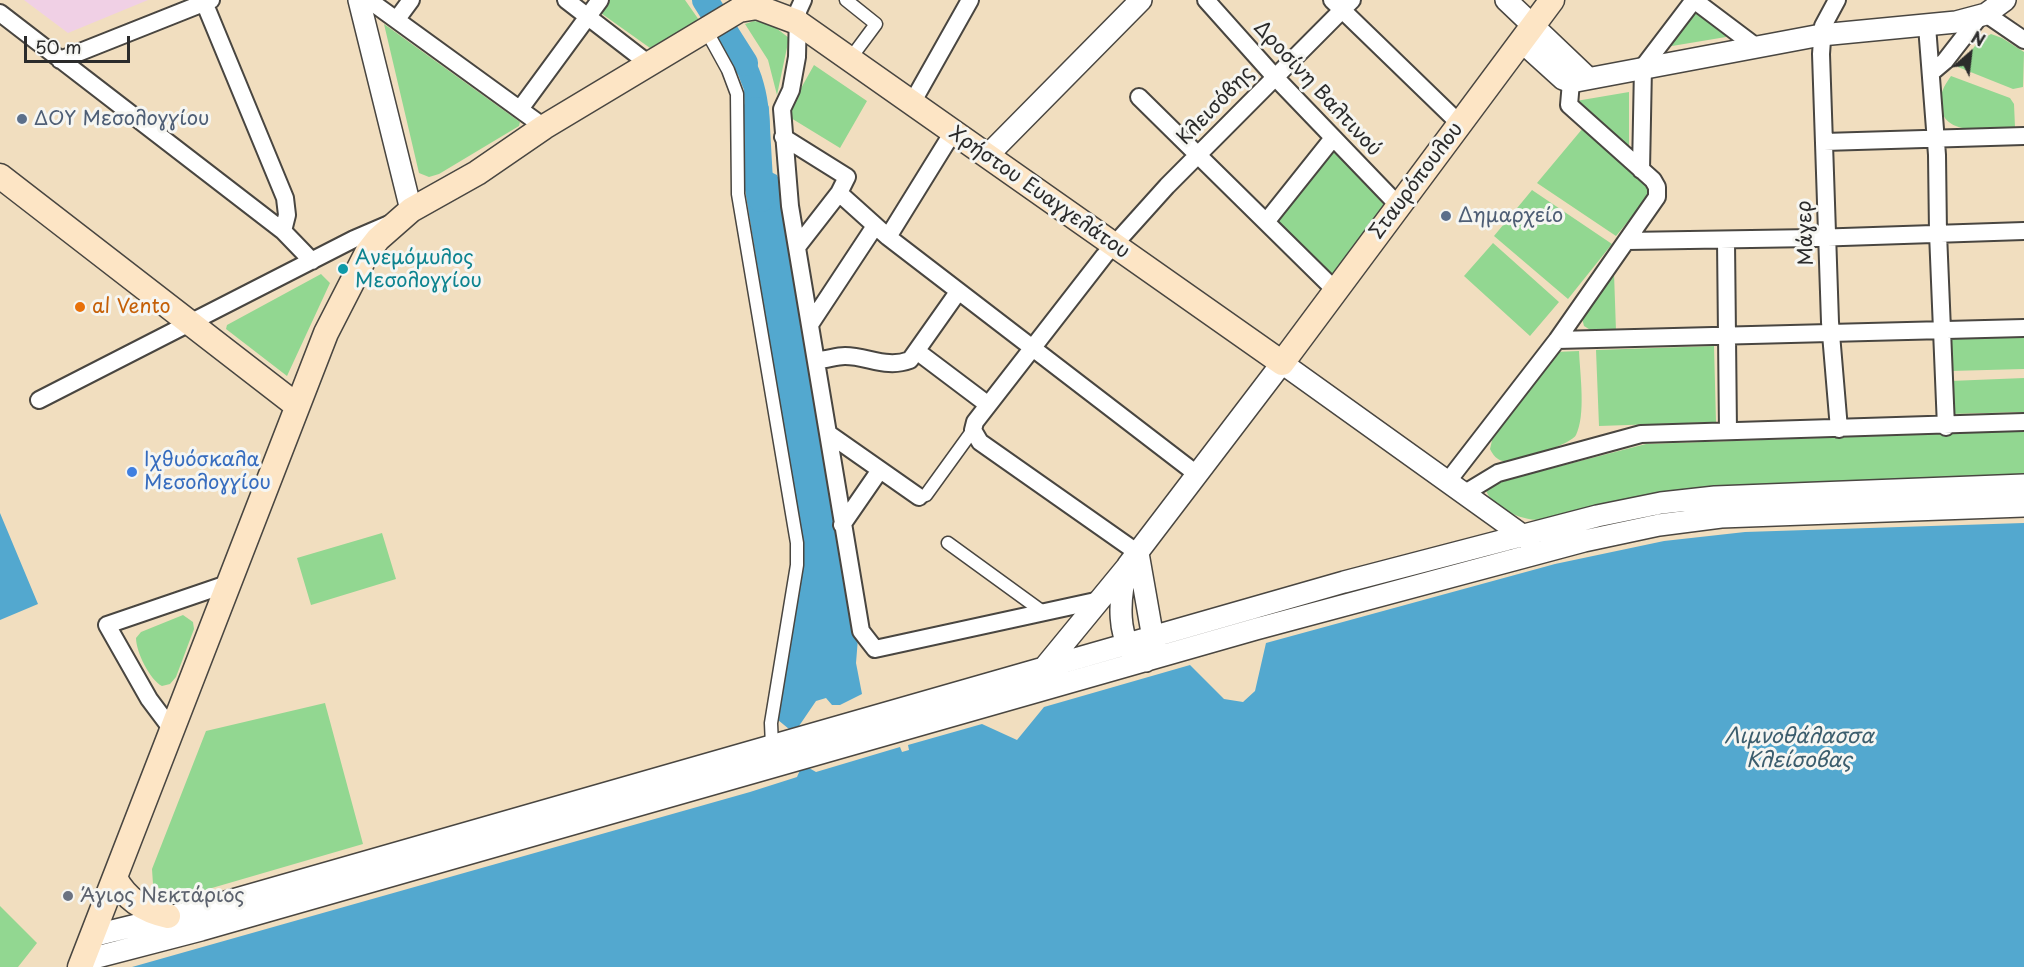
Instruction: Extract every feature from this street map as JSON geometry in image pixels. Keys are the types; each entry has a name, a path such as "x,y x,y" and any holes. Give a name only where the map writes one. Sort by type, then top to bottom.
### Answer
{"main road":[{"name":"Σταυρόπουλου","path":"1282,363 1552,0"},
{"name":"Χρήστου Ευαγγελάτου","path":"751,4 771,11 800,11 850,59 1282,363"},
{"path":"81,964 173,731 296,405 326,333 358,267 374,243 411,211 477,173 544,127 751,4"},
{"path":"0,176 296,405"},
{"path":"115,878 122,891 135,902 151,912 168,916"}],"street":[{"path":"397,19 411,0"},
{"path":"566,0 649,64"},
{"path":"520,110 600,0"},
{"path":"846,0 876,24 850,59"},
{"path":"912,103 970,0"},
{"path":"987,156 1141,0"},
{"name":"Δροσίνη Βαλτινού","path":"1206,0 1274,76 1398,205"},
{"path":"1506,0 1527,33 1580,80"},
{"path":"1641,170 1643,67 1694,0 1755,46"},
{"path":"1821,35 1837,0"},
{"path":"1932,72 1945,61 1983,15 2005,0"},
{"path":"60,60 207,1 285,198 287,215 283,231"},
{"path":"368,1 397,19 544,127"},
{"path":"39,400 411,211 368,1"},
{"path":"1342,3 1460,124"},
{"name":"Κλεισόβης","path":"973,430 987,404 1114,245 1342,3"},
{"path":"800,11 797,57 790,90 782,109 783,137 797,247 861,631 875,650 1100,600"},
{"path":"0,13 283,231 312,261"},
{"path":"1580,80 1821,35 1928,26 1983,15 2024,40"},
{"path":"1928,26 1936,138 1946,427"},
{"path":"706,30 728,69 737,94 739,109 736,176 738,194 797,543 797,566 771,723 772,746"},
{"name":"Μάγερ","path":"1821,35 1830,334 1839,429"},
{"path":"1448,481 1557,340 1657,195 1656,183 1569,105 1580,80"},
{"path":"1139,97 1335,290"},
{"path":"811,323 882,232 953,132"},
{"path":"1824,142 2024,136"},
{"path":"783,137 846,177 839,193 797,247"},
{"path":"1266,222 1333,138"},
{"path":"839,193 882,232 958,292 1198,475"},
{"path":"1627,241 2024,231"},
{"path":"1726,240 1728,431"},
{"path":"817,360 845,356 881,364 898,364 910,360 918,352 958,292"},
{"path":"1557,340 2024,328"},
{"path":"918,352 987,404"},
{"path":"1043,669 1133,559 1282,363 1466,493 1542,551"},
{"path":"1466,493 1498,472 1617,439 1658,433 1946,427 2024,422"},
{"path":"829,434 919,497 926,495 973,430"},
{"path":"973,430 975,437 989,449 1133,559 1153,638 1153,649 1146,661"},
{"path":"842,525 880,470"},
{"path":"81,964 1146,661 1542,551 1638,529 1694,520 1836,502 2024,485"},
{"path":"92,936 772,746 1344,582 1522,535 1661,503 1736,496 1836,502 2024,506"},
{"path":"948,543 1043,612"},
{"path":"1133,559 1121,609 1129,645 1136,656 1146,661"},
{"path":"173,731 149,699 107,625 227,584"}],"shaded area":[{"path":"24,0 148,0 68,33"}],"green space":[{"path":"607,0 685,0 699,20 650,48 598,11"},
{"path":"1692,8 1726,32 1726,37 1666,47"},
{"path":"754,21 771,24 789,38 777,95 768,60 745,24"},
{"path":"384,24 520,122 519,126 439,174 429,177 419,173"},
{"path":"1991,34 2024,52 2023,87 2013,89 1958,67 1979,41"},
{"path":"814,65 867,101 840,148 786,115"},
{"path":"1951,76 2010,98 2014,104 2015,127 1971,129 1951,124 1944,117 1941,98"},
{"path":"1629,92 1629,145 1627,149 1576,101"},
{"path":"1583,128 1656,187 1616,236 1537,183"},
{"path":"1333,138 1398,205 1335,290 1266,222"},
{"path":"1532,190 1612,244 1568,299 1494,236"},
{"path":"1493,243 1559,302 1530,336 1464,276"},
{"path":"1614,273 1616,331 1592,331 1584,326 1582,318"},
{"path":"321,274 330,283 287,376 226,329 227,325"},
{"path":"2024,337 2024,369 1950,371 1949,339"},
{"path":"1714,346 1716,422 1599,426 1596,350"},
{"path":"1579,351 1582,406 1576,435 1554,448 1530,456 1509,461 1497,458 1490,449 1493,436 1555,352"},
{"path":"2024,378 2024,412 1951,414 1950,381"},
{"path":"2024,431 2024,476 1538,520 1508,512 1494,502 1486,490 1492,485 1518,477 1646,444"},
{"path":"382,533 396,579 311,605 297,558"},
{"path":"183,615 193,622 194,629 176,677 170,684 162,686 157,683 144,665 136,638 141,632"},
{"path":"325,703 363,844 181,897 167,894 153,884 152,869 206,731"},
{"path":"0,906 37,943 18,967 0,967"}],"water":[{"path":"735,29 753,55 764,83 769,112 770,145 765,144 761,154 768,157 767,165 756,162 760,144 746,144 744,90 723,36"},
{"path":"745,146 752,150 751,162 777,175 781,185 802,333 858,638 856,663 862,694 840,705 832,705 826,698 816,701 799,726 789,729 778,720 776,711 804,551 745,190 743,172"},
{"path":"0,513 38,604 0,620"},
{"name":"Λιμνοθάλασσα Κλείσοβας","path":"2024,523 2024,967 132,967 750,792 797,777 800,770 809,768 816,772 900,747 902,752 909,750 908,745 982,724 1017,740 1044,707 1190,665 1224,699 1243,702 1255,691 1266,643 1555,564 1664,541 1745,532"}],"waterway":[{"path":"705,0 745,63"},
{"path":"756,110 761,199"}],"place":[{"name":"ΔΟΥ Μεσολογγίου","path":"22,119"},
{"name":"Δημαρχείο","path":"1446,216"},
{"name":"Ανεμόμυλος Μεσολογγίου","path":"343,269"},
{"name":"al Vento","path":"80,307"},
{"name":"Ιχθυόσκαλα Μεσολογγίου","path":"132,472"},
{"name":"Άγιος Νεκτάριος","path":"68,896"}]}
